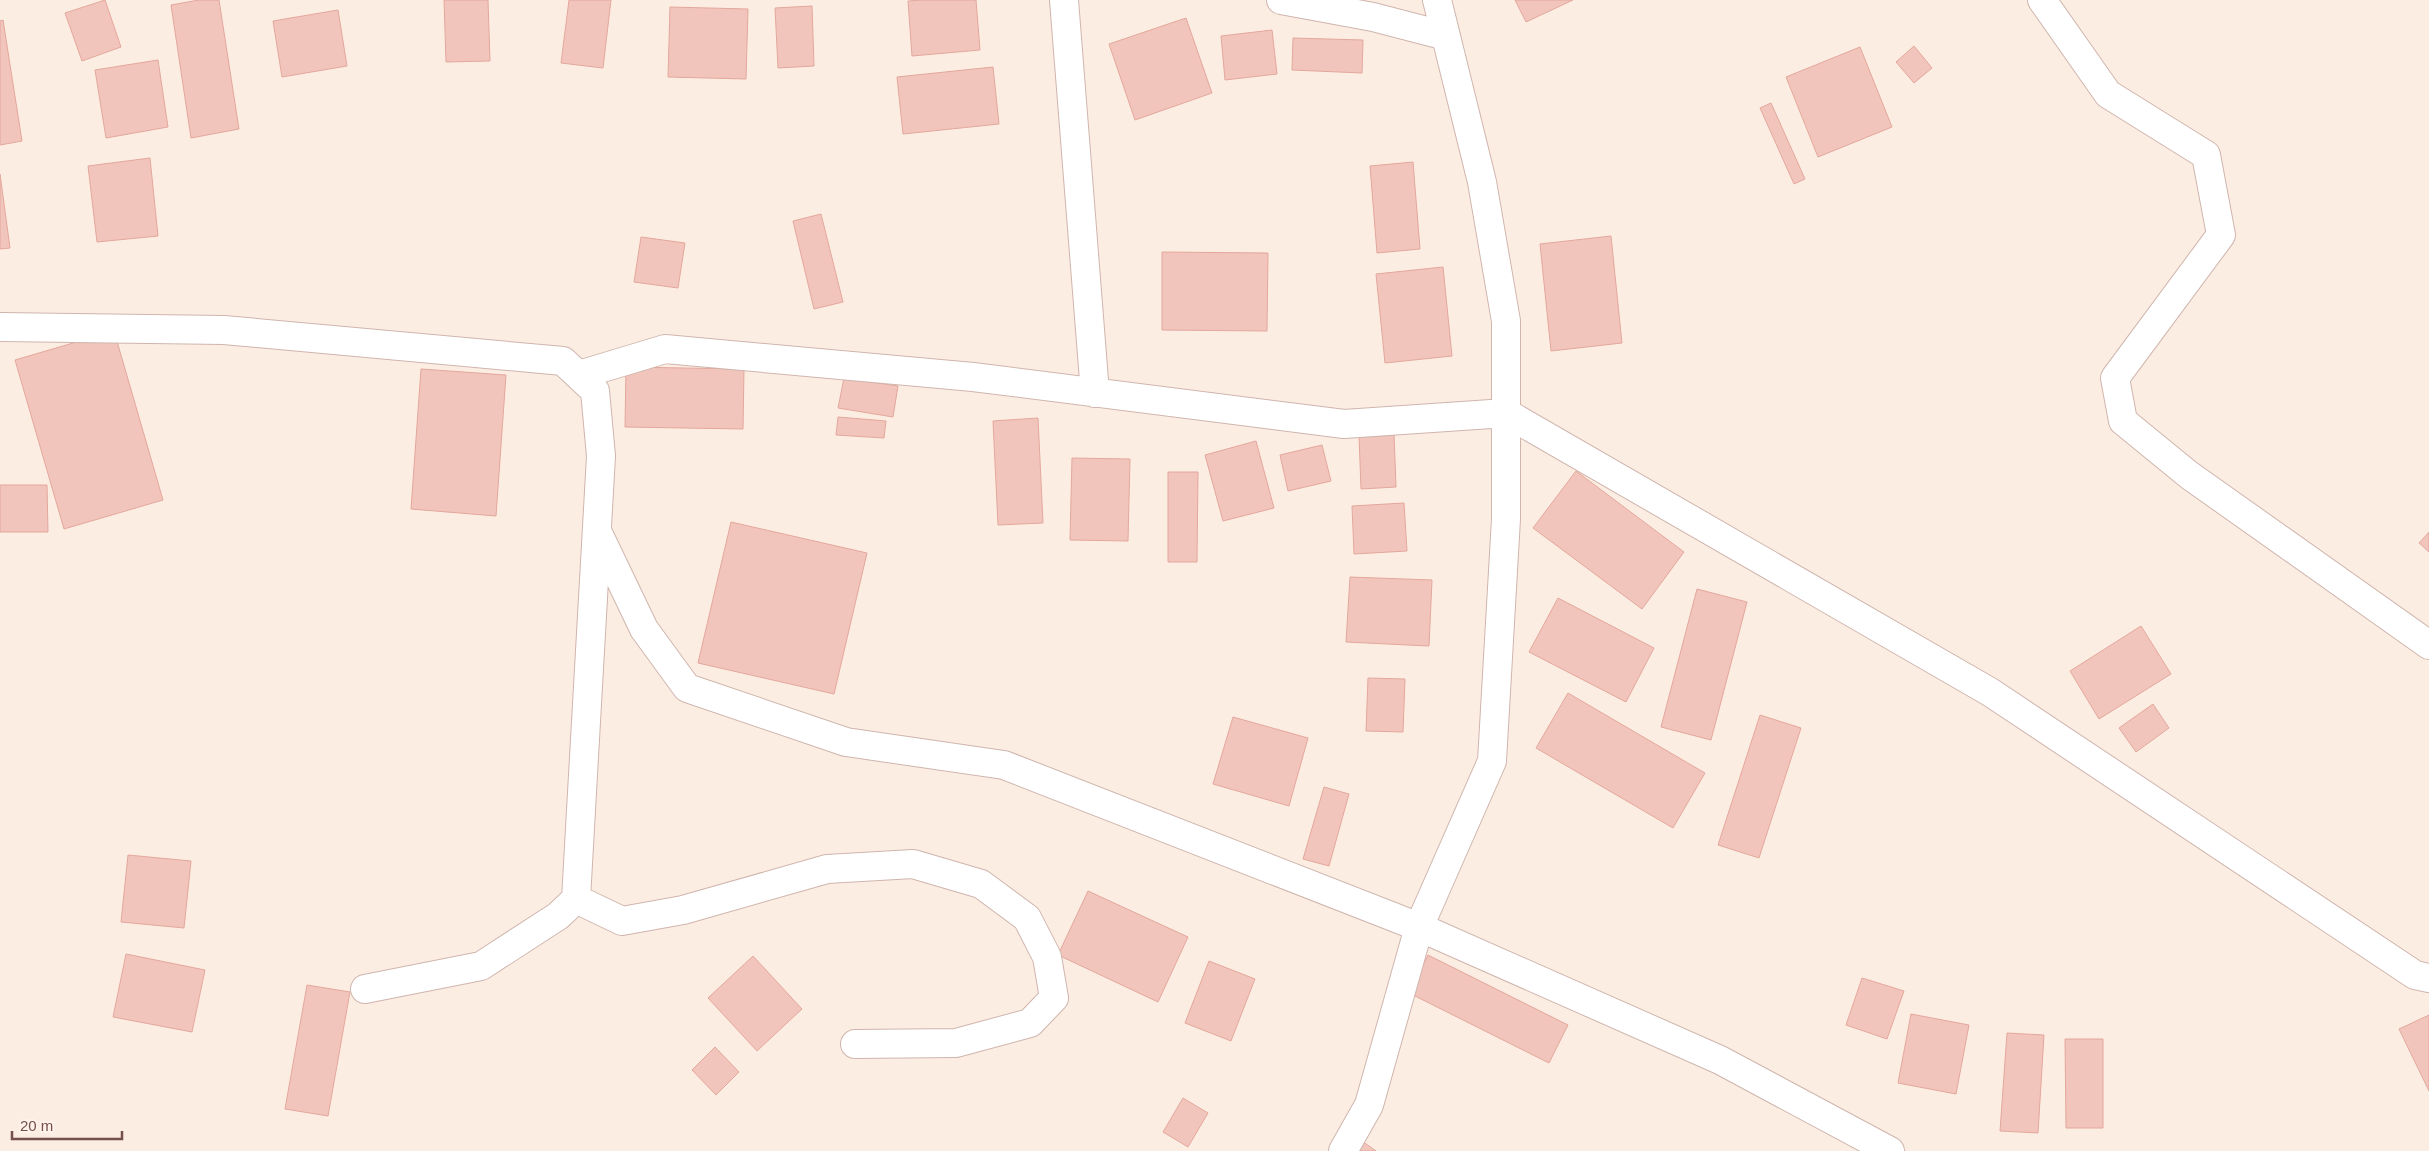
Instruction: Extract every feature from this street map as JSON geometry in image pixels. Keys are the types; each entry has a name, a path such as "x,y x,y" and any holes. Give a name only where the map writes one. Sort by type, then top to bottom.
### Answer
{"street":[{"path":"1064,0 1095,393"},
{"path":"1281,0 1373,17 1446,36"},
{"path":"1342,1151 1369,1105 1419,927 1492,761 1506,519 1506,321 1482,182 1437,0"},
{"path":"2042,0 2108,94 2206,155 2221,235 2115,378 2123,420 2189,475 2429,645"},
{"path":"0,327 224,330 563,361 595,391 601,456 576,899 558,916 481,966 365,989"},
{"path":"578,375 665,349 972,377 1344,424 1506,413 1990,692 2415,975 2429,978"},
{"path":"597,531 644,629 687,688 846,742 1004,766 1419,927 1720,1060 1890,1151"},
{"path":"576,899 622,921 683,910 827,869 913,864 980,884 1027,918 1047,957 1054,998 1030,1024 956,1043 855,1044"}],"building":[{"path":"105,0 121,47 82,61 65,13"},
{"path":"199,0 219,0 239,129 191,138 171,5"},
{"path":"444,0 488,0 490,61 446,62"},
{"path":"569,0 611,0 603,68 561,63"},
{"path":"976,0 980,50 912,56 908,1"},
{"path":"1515,0 1573,0 1526,22"},
{"path":"812,6 814,66 778,68 775,8"},
{"path":"670,7 748,9 746,79 668,77"},
{"path":"338,10 347,66 282,77 273,21"},
{"path":"1186,18 1212,93 1135,120 1109,44"},
{"path":"3,20 22,141 0,145 0,21"},
{"path":"1272,30 1277,74 1225,80 1221,36"},
{"path":"1293,38 1363,40 1362,73 1292,70"},
{"path":"1914,46 1932,68 1914,83 1896,62"},
{"path":"1860,47 1892,127 1818,157 1786,77"},
{"path":"158,60 168,127 106,138 95,70"},
{"path":"993,67 999,124 903,134 897,77"},
{"path":"1771,103 1805,179 1794,184 1760,108"},
{"path":"150,158 158,236 97,242 88,166"},
{"path":"1413,162 1420,249 1377,253 1370,166"},
{"path":"0,174 10,248 0,249"},
{"path":"821,214 843,302 814,309 793,221"},
{"path":"1611,236 1622,343 1551,351 1540,244"},
{"path":"641,237 685,243 678,288 634,282"},
{"path":"1162,252 1268,253 1267,331 1162,330"},
{"path":"1443,267 1452,356 1385,363 1376,274"},
{"path":"114,331 163,500 64,529 15,360"},
{"path":"626,367 744,369 743,429 625,427"},
{"path":"421,369 506,375 496,516 411,509"},
{"path":"844,378 898,386 893,417 838,408"},
{"path":"838,417 886,421 884,438 836,435"},
{"path":"1038,418 1043,523 998,525 993,421"},
{"path":"1394,434 1396,487 1361,489 1359,436"},
{"path":"1256,441 1274,508 1223,521 1205,455"},
{"path":"1322,445 1331,481 1288,491 1280,455"},
{"path":"1072,458 1130,459 1128,541 1070,540"},
{"path":"1576,471 1684,552 1642,609 1533,528"},
{"path":"1168,472 1198,472 1197,562 1168,562"},
{"path":"0,485 47,485 48,532 0,532"},
{"path":"1404,503 1407,551 1354,554 1352,506"},
{"path":"731,522 867,553 834,694 698,663"},
{"path":"2429,532 2429,552 2419,543"},
{"path":"1350,577 1432,580 1429,646 1346,642"},
{"path":"1697,589 1747,602 1711,740 1661,727"},
{"path":"1558,598 1654,648 1626,702 1529,652"},
{"path":"2141,626 2171,674 2099,719 2070,671"},
{"path":"1368,678 1405,679 1403,732 1366,731"},
{"path":"1568,693 1705,773 1673,828 1536,748"},
{"path":"2153,704 2169,728 2136,752 2119,728"},
{"path":"1760,715 1801,728 1759,858 1718,845"},
{"path":"1233,717 1308,738 1289,806 1213,784"},
{"path":"1324,787 1349,794 1329,866 1303,859"},
{"path":"128,855 191,861 184,928 121,922"},
{"path":"1088,891 1188,937 1158,1002 1058,955"},
{"path":"126,954 205,970 192,1032 113,1017"},
{"path":"1428,955 1568,1025 1549,1063 1409,993"},
{"path":"753,956 802,1009 757,1051 708,998"},
{"path":"1209,961 1255,979 1231,1041 1185,1023"},
{"path":"1862,978 1904,991 1887,1039 1846,1025"},
{"path":"307,985 350,992 328,1116 285,1109"},
{"path":"1911,1014 1969,1025 1956,1094 1898,1083"},
{"path":"2429,1015 2429,1091 2399,1029"},
{"path":"2007,1033 2044,1035 2038,1133 2000,1131"},
{"path":"2065,1039 2103,1039 2103,1128 2066,1128"},
{"path":"715,1047 739,1072 716,1095 692,1070"},
{"path":"1183,1098 1208,1113 1188,1147 1163,1132"},
{"path":"1362,1141 1376,1151 1355,1151"}]}
